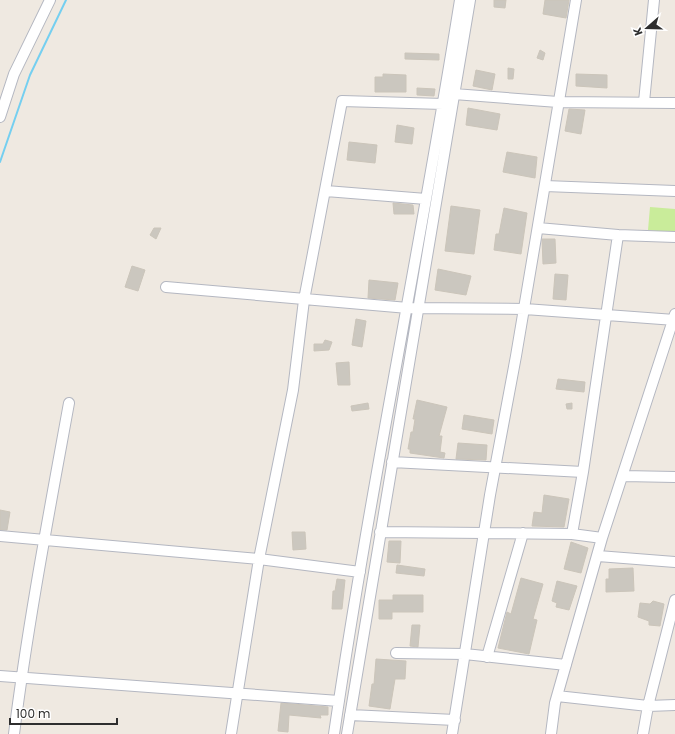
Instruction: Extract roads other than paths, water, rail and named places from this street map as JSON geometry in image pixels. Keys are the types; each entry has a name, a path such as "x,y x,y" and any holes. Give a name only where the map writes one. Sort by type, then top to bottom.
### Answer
{"street":[{"path":"0,117 14,74 50,0"},
{"path":"347,734 392,462 426,199 460,0"},
{"path":"334,734 360,572 454,94 470,0"},
{"path":"452,734 484,533 538,228 576,0"},
{"path":"644,102 654,0"},
{"path":"454,94 558,102 675,103"},
{"path":"231,734 259,559 293,390 304,300 342,101 443,104"},
{"path":"545,186 675,191"},
{"path":"326,191 426,199"},
{"path":"538,228 675,238"},
{"path":"572,534 583,472 605,314 618,235"},
{"path":"166,288 412,308 524,309 675,317 602,538 566,665 558,696 551,734"},
{"path":"14,734 21,677 69,403"},
{"path":"392,462 583,472"},
{"path":"623,476 675,478"},
{"path":"380,532 572,534 602,538"},
{"path":"487,657 522,533"},
{"path":"0,536 259,559 360,572"},
{"path":"598,556 675,562"},
{"path":"643,734 648,706 671,628 675,600"},
{"path":"396,653 465,654 566,665"},
{"path":"0,676 238,692 339,701"},
{"path":"558,696 648,706 675,705"},
{"path":"350,715 455,720"}],"waterway":[{"path":"0,162 30,75 66,0"}]}
